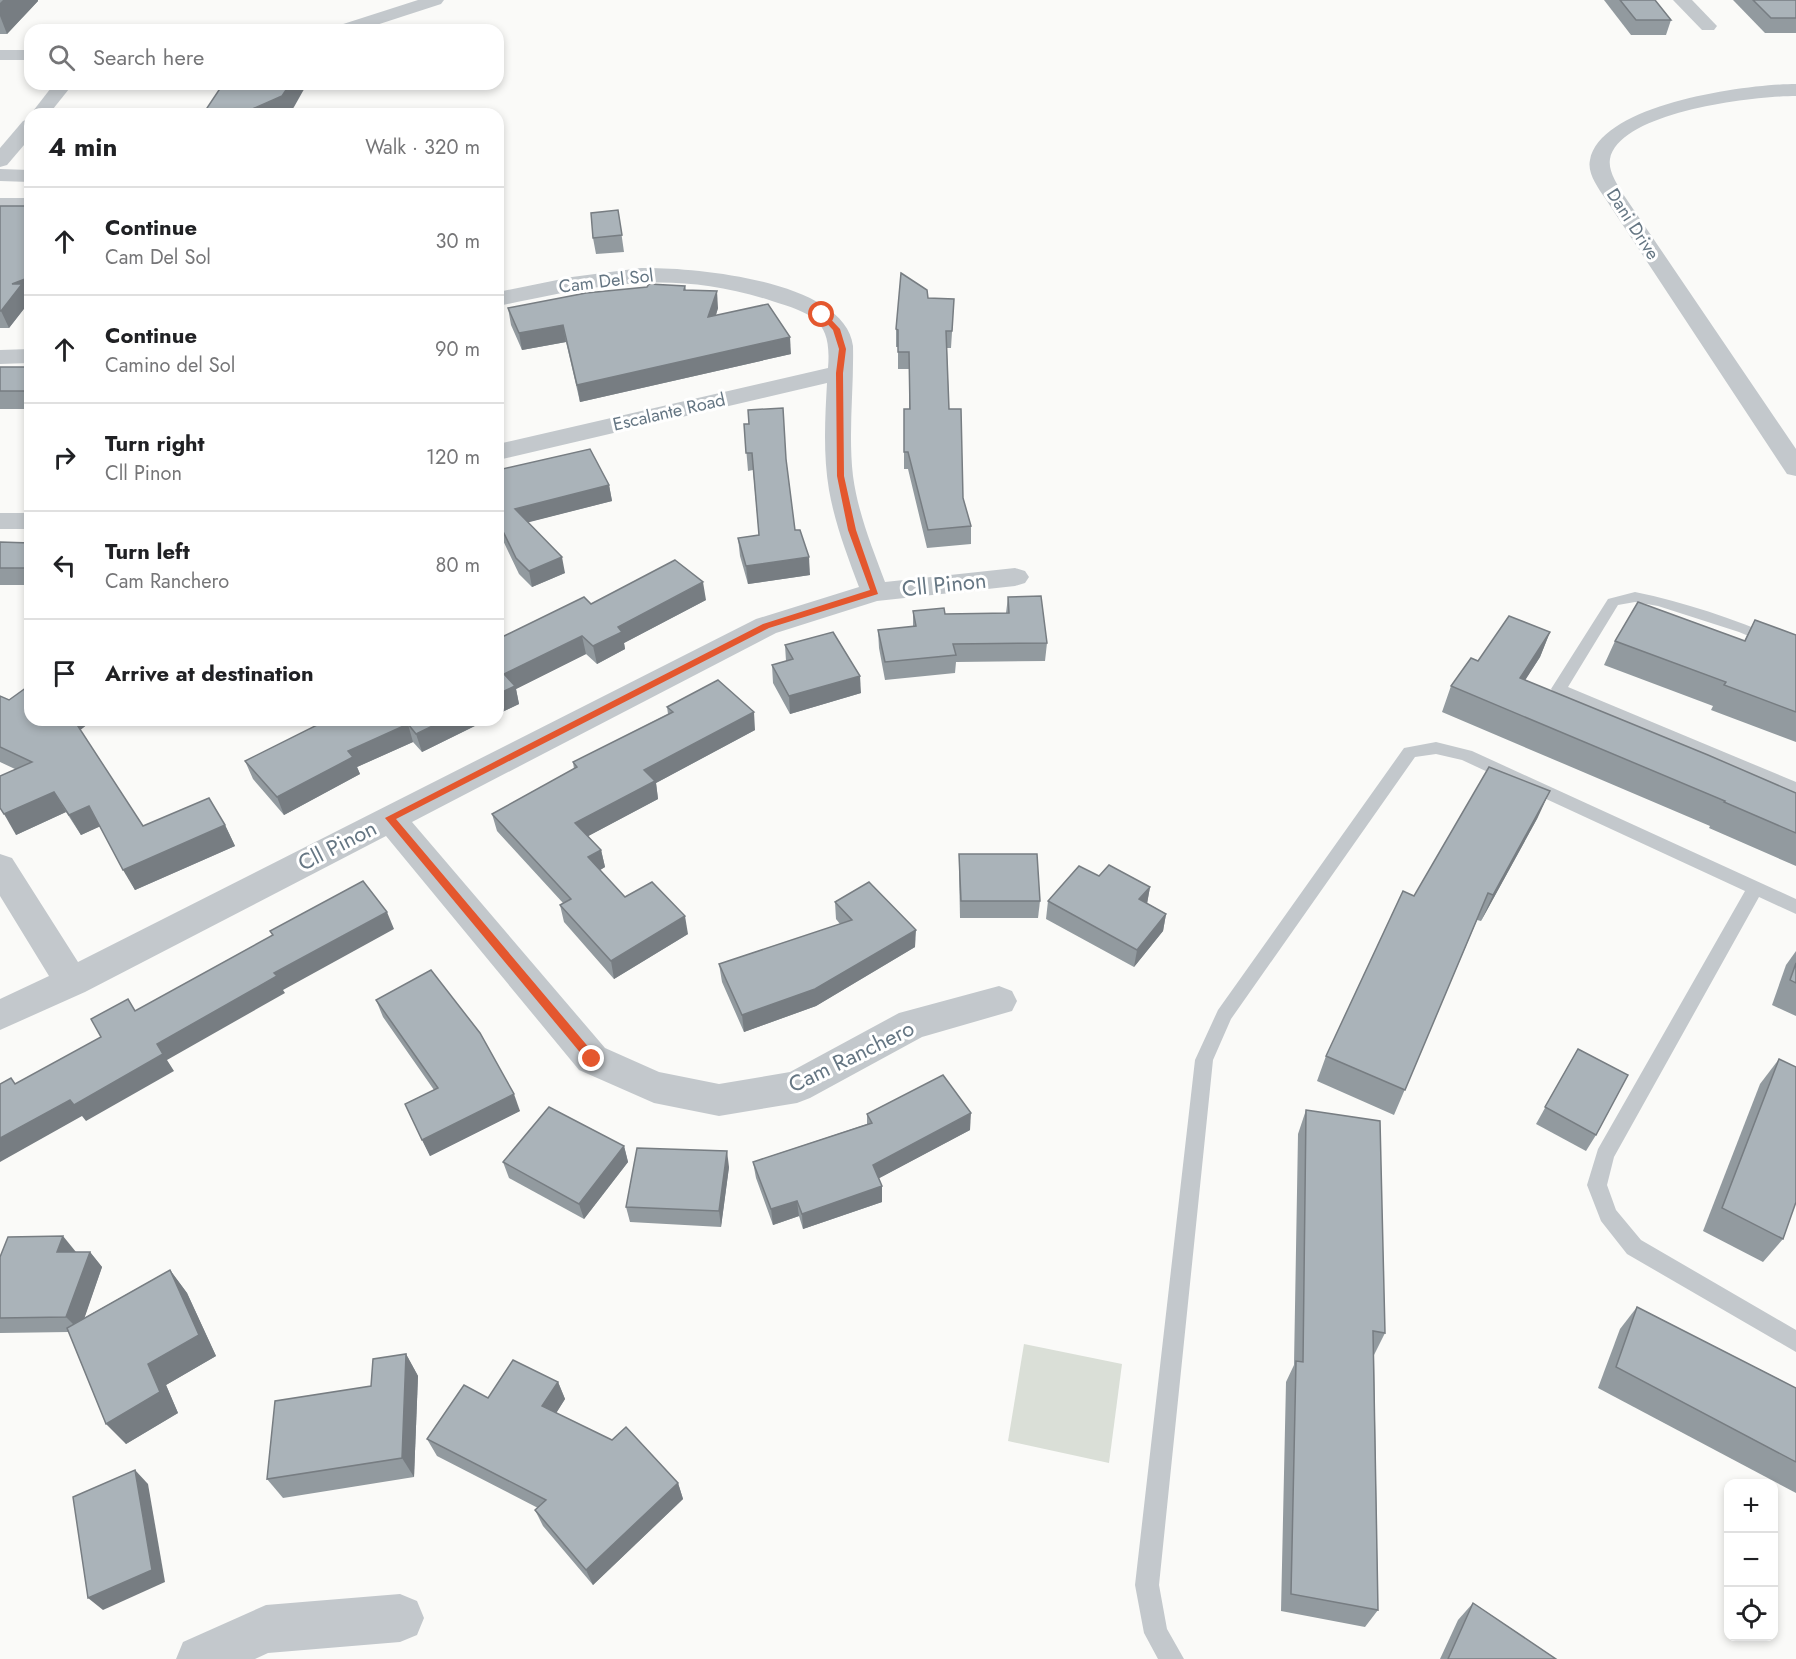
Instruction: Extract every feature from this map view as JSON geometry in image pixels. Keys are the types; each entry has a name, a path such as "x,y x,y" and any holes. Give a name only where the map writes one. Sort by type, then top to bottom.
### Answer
{"street":[{"path":"362,24 435,0"},
{"path":"1682,0 1708,26"},
{"path":"0,55 24,55"},
{"path":"44,108 59,90"},
{"name":"Dani Drive","path":"1796,90 1741,93 1678,107 1631,125 1608,143 1599,159 1602,177 1615,198 1796,468"},
{"path":"0,161 24,132"},
{"path":"0,175 24,176"},
{"path":"0,204 24,204"},
{"name":"Cam Del Sol","path":"504,297 628,274 675,273 720,277 751,284 795,301 822,315 837,329 843,349 840,373 840,476 852,530 875,592"},
{"path":"0,357 24,356"},
{"name":"Escalante Road","path":"504,451 840,373"},
{"path":"0,522 24,521"},
{"name":"Cll Pinon","path":"0,1015 72,982 766,626 875,592 1015,577"},
{"name":"Cam Ranchero","path":"390,818 592,1059 654,1088 719,1100 797,1088 912,1024 999,1001"},
{"path":"0,867 72,982"},
{"path":"200,1659 266,1629 400,1618"}],"lane":[{"path":"1796,651 1744,629 1660,602 1635,597 1613,602 1560,689 1796,789"},
{"path":"1172,1659 1155,1633 1147,1585 1204,1060 1224,1015 1410,752 1436,748 1466,755 1754,890 1796,907"},
{"path":"1754,890 1605,1155 1597,1185 1608,1215 1634,1247 1796,1342"}],"shaded area":[{"path":"1024,1344 1122,1364 1109,1463 1008,1441"}],"building":[{"path":"1620,0 1655,0 1671,20 1636,20"},
{"path":"1753,0 1796,0 1796,18 1771,18"},
{"path":"219,90 286,90 282,96 255,108 207,108"},
{"path":"0,206 24,206 24,279 12,284 22,284 0,311"},
{"path":"618,210 622,235 593,238 591,213"},
{"path":"901,273 927,290 928,298 954,299 952,331 946,331 949,409 961,409 963,498 971,526 928,530 908,452 904,452 904,409 910,409 909,352 898,352 898,330 896,329"},
{"path":"649,284 685,286 684,290 717,291 708,317 768,304 790,337 577,385 563,325 519,333 508,308 586,293 647,287"},
{"path":"0,367 24,367 24,391 0,391"},
{"path":"783,408 786,459 795,530 800,530 809,557 746,566 738,538 759,535 752,453 746,453 744,424 749,424 748,410"},
{"path":"590,449 609,485 515,509 562,557 529,571 516,558 504,533 504,469"},
{"path":"0,542 24,543 24,568 0,568"},
{"path":"675,560 703,582 618,627 622,632 593,646 582,636 504,674 504,636 584,597 591,604"},
{"path":"1041,596 1047,643 953,644 956,655 885,662 878,630 916,626 913,611 944,608 945,614 1009,613 1008,597"},
{"path":"1638,602 1745,641 1755,620 1796,635 1796,712 1724,685 1726,682 1615,641"},
{"path":"1509,616 1550,632 1520,678 1796,793 1796,833 1451,686 1471,658 1478,661"},
{"path":"833,632 860,676 789,696 772,665 793,659 785,645"},
{"path":"504,674 515,686 504,691"},
{"path":"718,680 754,712 644,770 655,781 575,823 601,850 588,857 625,897 652,882 685,916 611,961 560,905 571,899 492,814 577,767 573,762 673,712 667,707"},
{"path":"24,689 24,726 78,726 143,826 209,798 225,825 123,870 89,806 69,815 54,792 4,814 0,808 0,776 32,762 0,747 0,696 9,700"},
{"path":"315,726 404,726 348,751 353,757 277,797 245,761"},
{"path":"410,726 433,726 416,734"},
{"path":"1489,767 1550,791 1493,895 1488,893 1405,1090 1326,1056 1403,891 1414,896"},
{"path":"959,854 1037,854 1040,901 961,901"},
{"path":"1109,865 1150,887 1139,899 1166,914 1137,950 1048,901 1079,866 1099,876"},
{"path":"363,881 387,912 274,973 277,976 157,1044 163,1054 74,1105 70,1100 0,1138 0,1084 11,1078 15,1084 101,1037 91,1019 128,999 135,1011 273,935 270,931"},
{"path":"869,882 916,930 815,989 742,1015 719,964 852,920 835,902"},
{"path":"1796,963 1796,983 1790,980"},
{"path":"431,970 480,1033 514,1094 422,1140 405,1104 438,1088 376,1000"},
{"path":"1578,1049 1628,1075 1596,1135 1545,1107"},
{"path":"1779,1059 1796,1067 1796,1202 1783,1239 1722,1208"},
{"path":"943,1075 971,1113 873,1165 882,1186 802,1214 797,1201 771,1209 753,1162 872,1123 867,1114"},
{"path":"549,1107 624,1146 579,1204 503,1162"},
{"path":"1306,1110 1380,1121 1385,1333 1373,1331 1378,1610 1291,1594 1296,1361 1303,1362"},
{"path":"637,1148 727,1151 719,1211 626,1207"},
{"path":"63,1236 57,1252 90,1252 66,1317 0,1318 0,1257 8,1237"},
{"path":"170,1270 199,1335 148,1364 160,1392 106,1424 67,1328"},
{"path":"1637,1307 1796,1388 1796,1462 1616,1367"},
{"path":"406,1354 402,1458 267,1479 275,1401 371,1386 373,1359"},
{"path":"513,1360 558,1382 542,1406 612,1440 626,1427 678,1483 586,1570 535,1510 546,1500 427,1439 464,1385 488,1398"},
{"path":"135,1470 152,1570 88,1598 73,1497"},
{"path":"1473,1603 1556,1659 1448,1659"}],"route":[{"path":"592,1059 390,818 766,626 875,592 852,530 840,476 840,373 843,349 837,329 822,315"}]}
